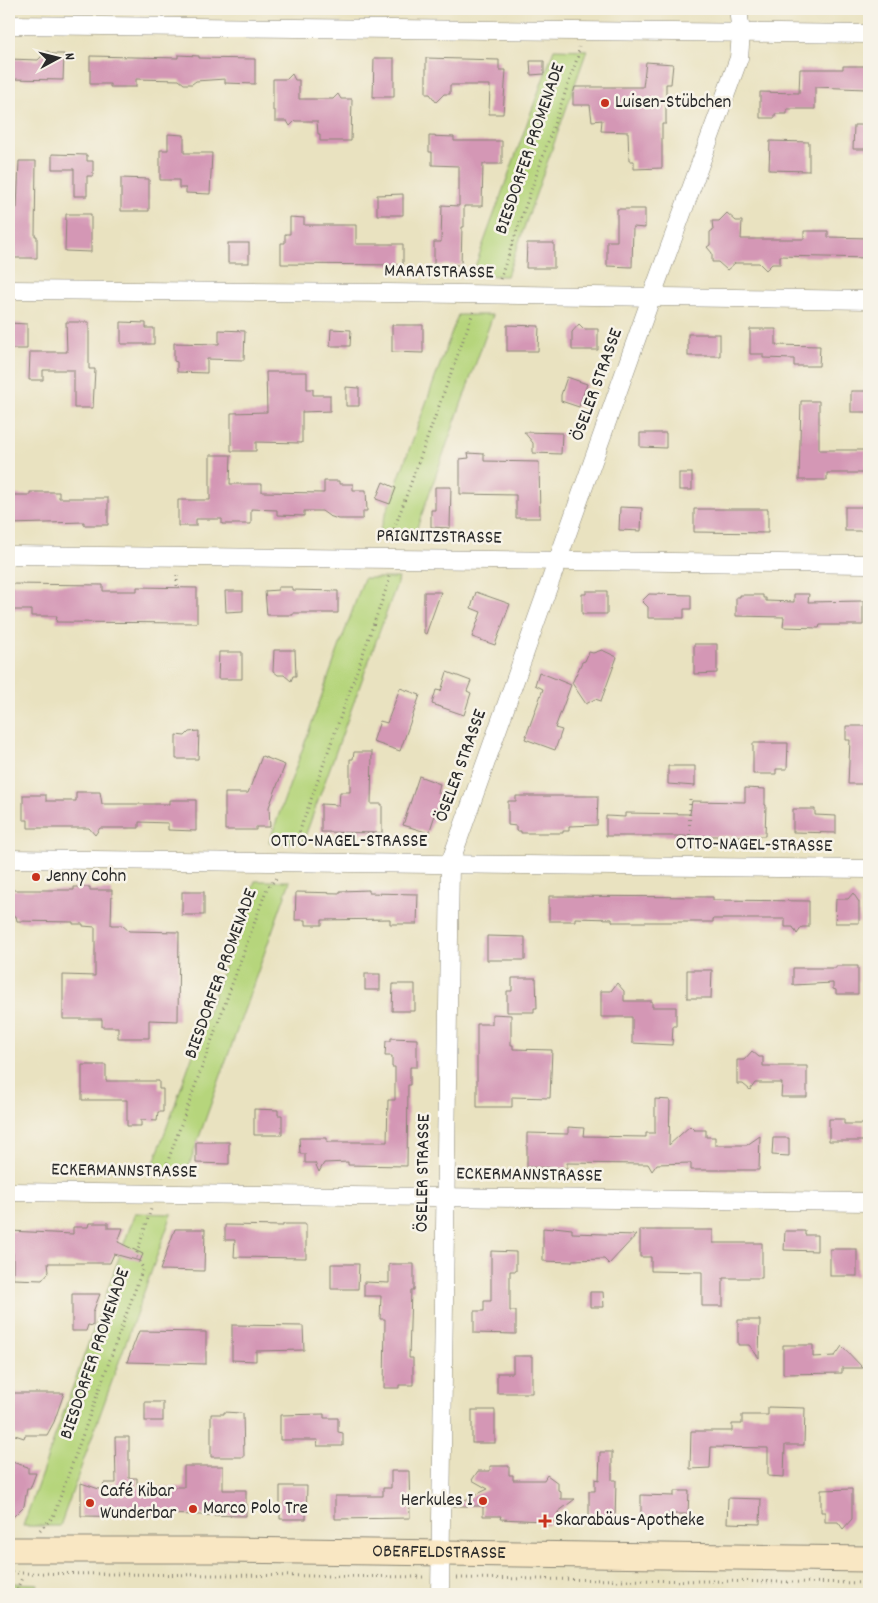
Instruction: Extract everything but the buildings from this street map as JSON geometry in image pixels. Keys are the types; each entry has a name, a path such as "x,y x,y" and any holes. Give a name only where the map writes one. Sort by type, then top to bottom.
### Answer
{"street":[{"name":"ÖSELER STRASSE","path":"440,1594 450,863 651,298 739,58 741,33 738,9"},
{"path":"9,25 869,34"},
{"name":"MARATSTRASSE","path":"9,290 869,300"},
{"name":"PRIGNITZSTRASSE","path":"9,555 869,564"},
{"name":"OTTO-NAGEL-STRASSE","path":"9,859 283,863 450,863 869,870"},
{"name":"ECKERMANNSTRASSE","path":"9,1192 869,1202"},
{"name":"OBERFELDSTRASSE","path":"9,1550 225,1550 869,1559"}],"path":[{"path":"764,11 779,9"},
{"name":"BIESDORFER PROMENADE","path":"501,276 578,56 578,30"},
{"name":"BIESDORFER PROMENADE","path":"39,1531 53,1517 143,1268 136,1256 156,1194 267,888 277,879 286,854 299,834 389,581 390,541 463,340"},
{"path":"177,575 177,586"},
{"path":"689,850 690,799"},
{"path":"713,840 714,850"},
{"path":"15,1594 22,1578"}],"green space":[{"path":"554,49 587,50 507,276 472,275"},
{"path":"458,315 493,315 413,539 377,538"},
{"path":"364,578 399,578 303,842 269,842"},
{"path":"255,881 290,881 186,1174 150,1174"},
{"path":"135,1213 172,1214 60,1526 23,1526"},
{"path":"9,1583 38,1584 34,1594 9,1594"}],"place":[{"name":"Luisen-Stübchen","path":"605,103"},
{"name":"Jenny Cohn","path":"36,877"},
{"name":"Herkules I","path":"483,1501"},
{"name":"Café Kibar Wunderbar","path":"90,1503"},
{"name":"Marco Polo Tre","path":"193,1509"},
{"name":"Skarabäus-Apotheke","path":"545,1521"}]}
